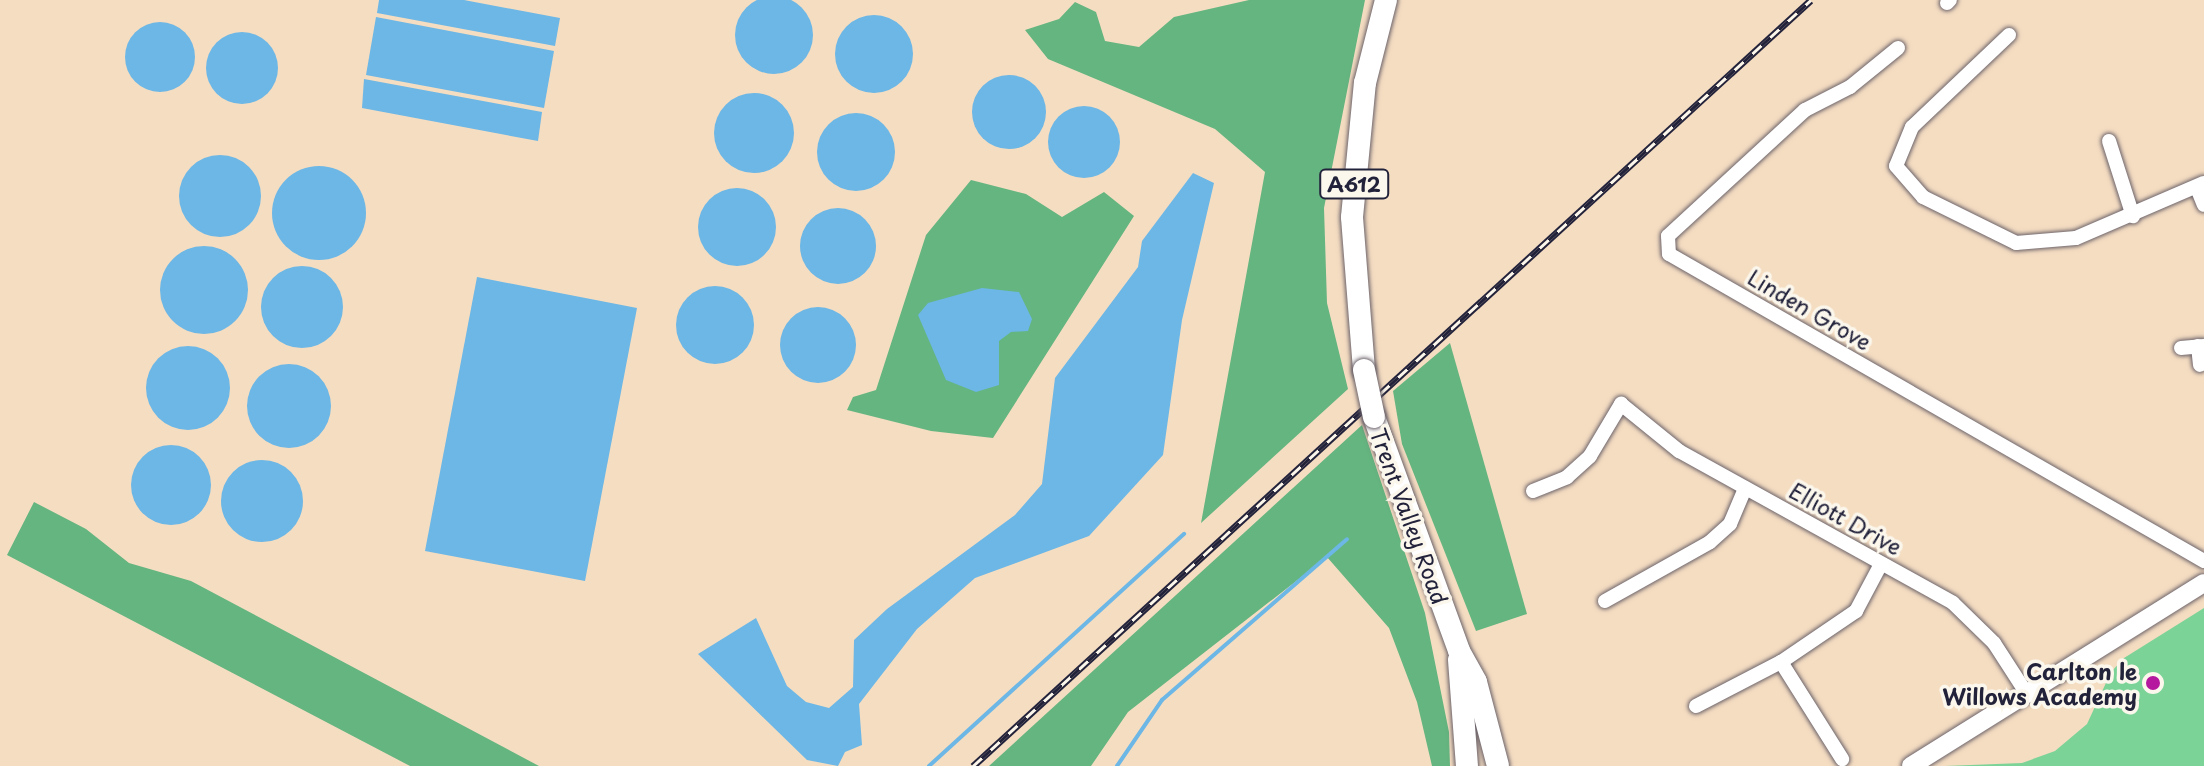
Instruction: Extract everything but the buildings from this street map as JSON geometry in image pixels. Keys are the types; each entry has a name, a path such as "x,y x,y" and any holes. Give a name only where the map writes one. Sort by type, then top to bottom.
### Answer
{"main road":[{"name":"Trent Valley Road","path":"1386,0 1365,83 1353,201 1364,370 1374,417 1459,651 1476,682 1498,766"},
{"name":"Trent Valley Road","path":"1459,651 1467,766"}],"street":[{"path":"2009,35 1912,127 1896,166 1923,197 2016,243 2076,238 2200,185 2204,205"},
{"name":"Linden Grove","path":"1898,48 1850,87 1805,110 1668,236 1669,254 2204,561"},
{"path":"2109,141 2133,216"},
{"path":"2181,348 2201,346 2200,365"},
{"name":"Elliott Drive","path":"1533,491 1567,477 1590,456 1621,404 1679,451 1953,603 1994,643 2027,694"},
{"path":"1605,601 1710,542 1730,524 1745,488"},
{"path":"1696,706 1781,662 1856,611 1881,564"},
{"path":"1911,766 2204,583"},
{"path":"1781,662 1842,759"}],"green space":[{"path":"1249,0 1365,0 1324,208 1327,303 1348,389 1201,523 1265,172 1215,129 1048,59 1025,30 1059,19 1075,2 1096,12 1105,41 1139,47 1174,17"},
{"path":"971,180 1026,194 1062,217 1104,192 1134,216 993,438 931,431 847,410 853,397 876,390 926,235"},
{"path":"1450,343 1527,614 1476,631 1402,444 1393,391"},
{"path":"1362,425 1425,613 1449,732 1450,766 1432,766 1417,702 1389,628 1327,557 1128,712 1091,766 989,766"},
{"path":"34,502 86,529 129,563 191,581 539,766 410,766 7,555"},
{"name":"Carlton le Willows Academy","path":"2204,608 2204,766 1945,766 2022,763 2055,751 2087,724 2111,672 2124,658"}],"water":[{"path":"774,-4 789,-1 806,13 813,35 810,50 796,67 774,74 759,71 742,57 735,35 738,20 752,3"},
{"path":"379,0 464,0 560,18 555,46 377,13"},
{"path":"874,15 889,18 902,26 910,39 913,54 910,69 902,82 889,90 874,93 859,90 846,82 838,69 835,54 838,39 846,26 859,18"},
{"path":"376,17 554,51 544,108 366,75"},
{"path":"160,22 185,32 195,57 185,82 160,92 135,82 125,57 135,32"},
{"path":"242,32 262,38 272,48 278,68 272,88 262,98 242,104 222,98 212,88 206,68 212,48 222,38"},
{"path":"1009,75 1023,78 1035,86 1043,98 1046,112 1043,126 1035,138 1023,146 1009,149 995,146 983,138 975,126 972,112 975,98 983,86 995,78"},
{"path":"364,79 542,112 538,141 362,108"},
{"path":"754,93 769,96 782,105 791,118 794,133 791,148 782,161 769,170 754,173 739,170 726,161 717,148 714,133 717,118 726,105 739,96"},
{"path":"1084,106 1104,112 1114,122 1120,142 1114,162 1104,172 1084,178 1064,172 1054,162 1048,142 1054,122 1064,112"},
{"path":"856,113 871,116 884,124 892,137 895,152 892,167 884,180 871,188 856,191 841,188 828,180 820,167 817,152 820,137 828,124 841,116"},
{"path":"220,155 236,158 249,167 258,180 261,196 258,212 249,225 236,234 220,237 204,234 191,225 182,212 179,196 182,180 191,167 204,158"},
{"path":"319,166 337,170 352,180 362,195 366,213 362,231 352,246 337,256 319,260 301,256 286,246 276,231 272,213 276,195 286,180 301,170"},
{"path":"1193,173 1214,183 1182,320 1163,455 1089,536 975,578 917,629 859,704 862,745 845,752 838,766 807,760 698,654 756,618 787,686 806,702 829,708 853,687 854,640 887,609 1015,515 1042,484 1055,378 1138,267 1142,241"},
{"path":"729,188 745,188 759,194 770,205 776,227 770,249 759,260 745,266 729,266 715,260 704,249 698,235 698,219 704,205 715,194"},
{"path":"838,208 853,211 865,219 873,231 876,246 873,261 865,273 853,281 838,284 823,281 811,273 803,261 800,246 803,231 811,219 823,211"},
{"path":"204,246 221,249 235,259 245,273 248,290 245,307 235,321 221,331 204,334 187,331 173,321 163,307 160,290 163,273 173,259 187,249"},
{"path":"302,266 318,269 331,278 340,291 343,307 340,323 331,336 318,345 302,348 286,345 273,336 264,323 261,307 264,291 273,278 286,269"},
{"path":"477,277 637,308 585,581 425,551"},
{"path":"715,286 730,289 743,297 751,310 754,325 751,340 743,353 730,361 715,364 700,361 687,353 679,340 676,325 679,310 687,297 700,289"},
{"path":"982,288 1019,292 1032,319 1028,331 1011,332 999,341 999,385 976,392 946,380 918,315 928,303"},
{"path":"818,307 833,310 845,318 853,330 856,345 853,360 845,372 833,380 818,383 803,380 791,372 783,360 780,345 783,330 791,318 803,310"},
{"path":"188,346 204,349 218,358 227,372 230,388 227,404 218,418 204,427 188,430 172,427 158,418 149,404 146,388 149,372 158,358 172,349"},
{"path":"289,364 305,367 319,376 328,390 331,406 328,422 319,436 305,445 289,448 273,445 259,436 250,422 247,406 250,390 259,376 273,367"},
{"path":"171,445 186,448 199,457 208,470 211,485 208,500 199,513 186,522 171,525 156,522 143,513 134,500 131,485 134,470 143,457 156,448"},
{"path":"262,460 278,463 291,472 300,485 303,501 300,517 291,530 278,539 262,542 246,539 233,530 224,517 221,501 224,485 233,472 246,463"}],"waterway":[{"path":"929,766 1184,534"},
{"path":"1117,766 1162,700 1347,539"}],"railway":[{"path":"973,766 1811,0"}],"place":[{"name":"Carlton le Willows Academy","path":"2153,683"}]}
